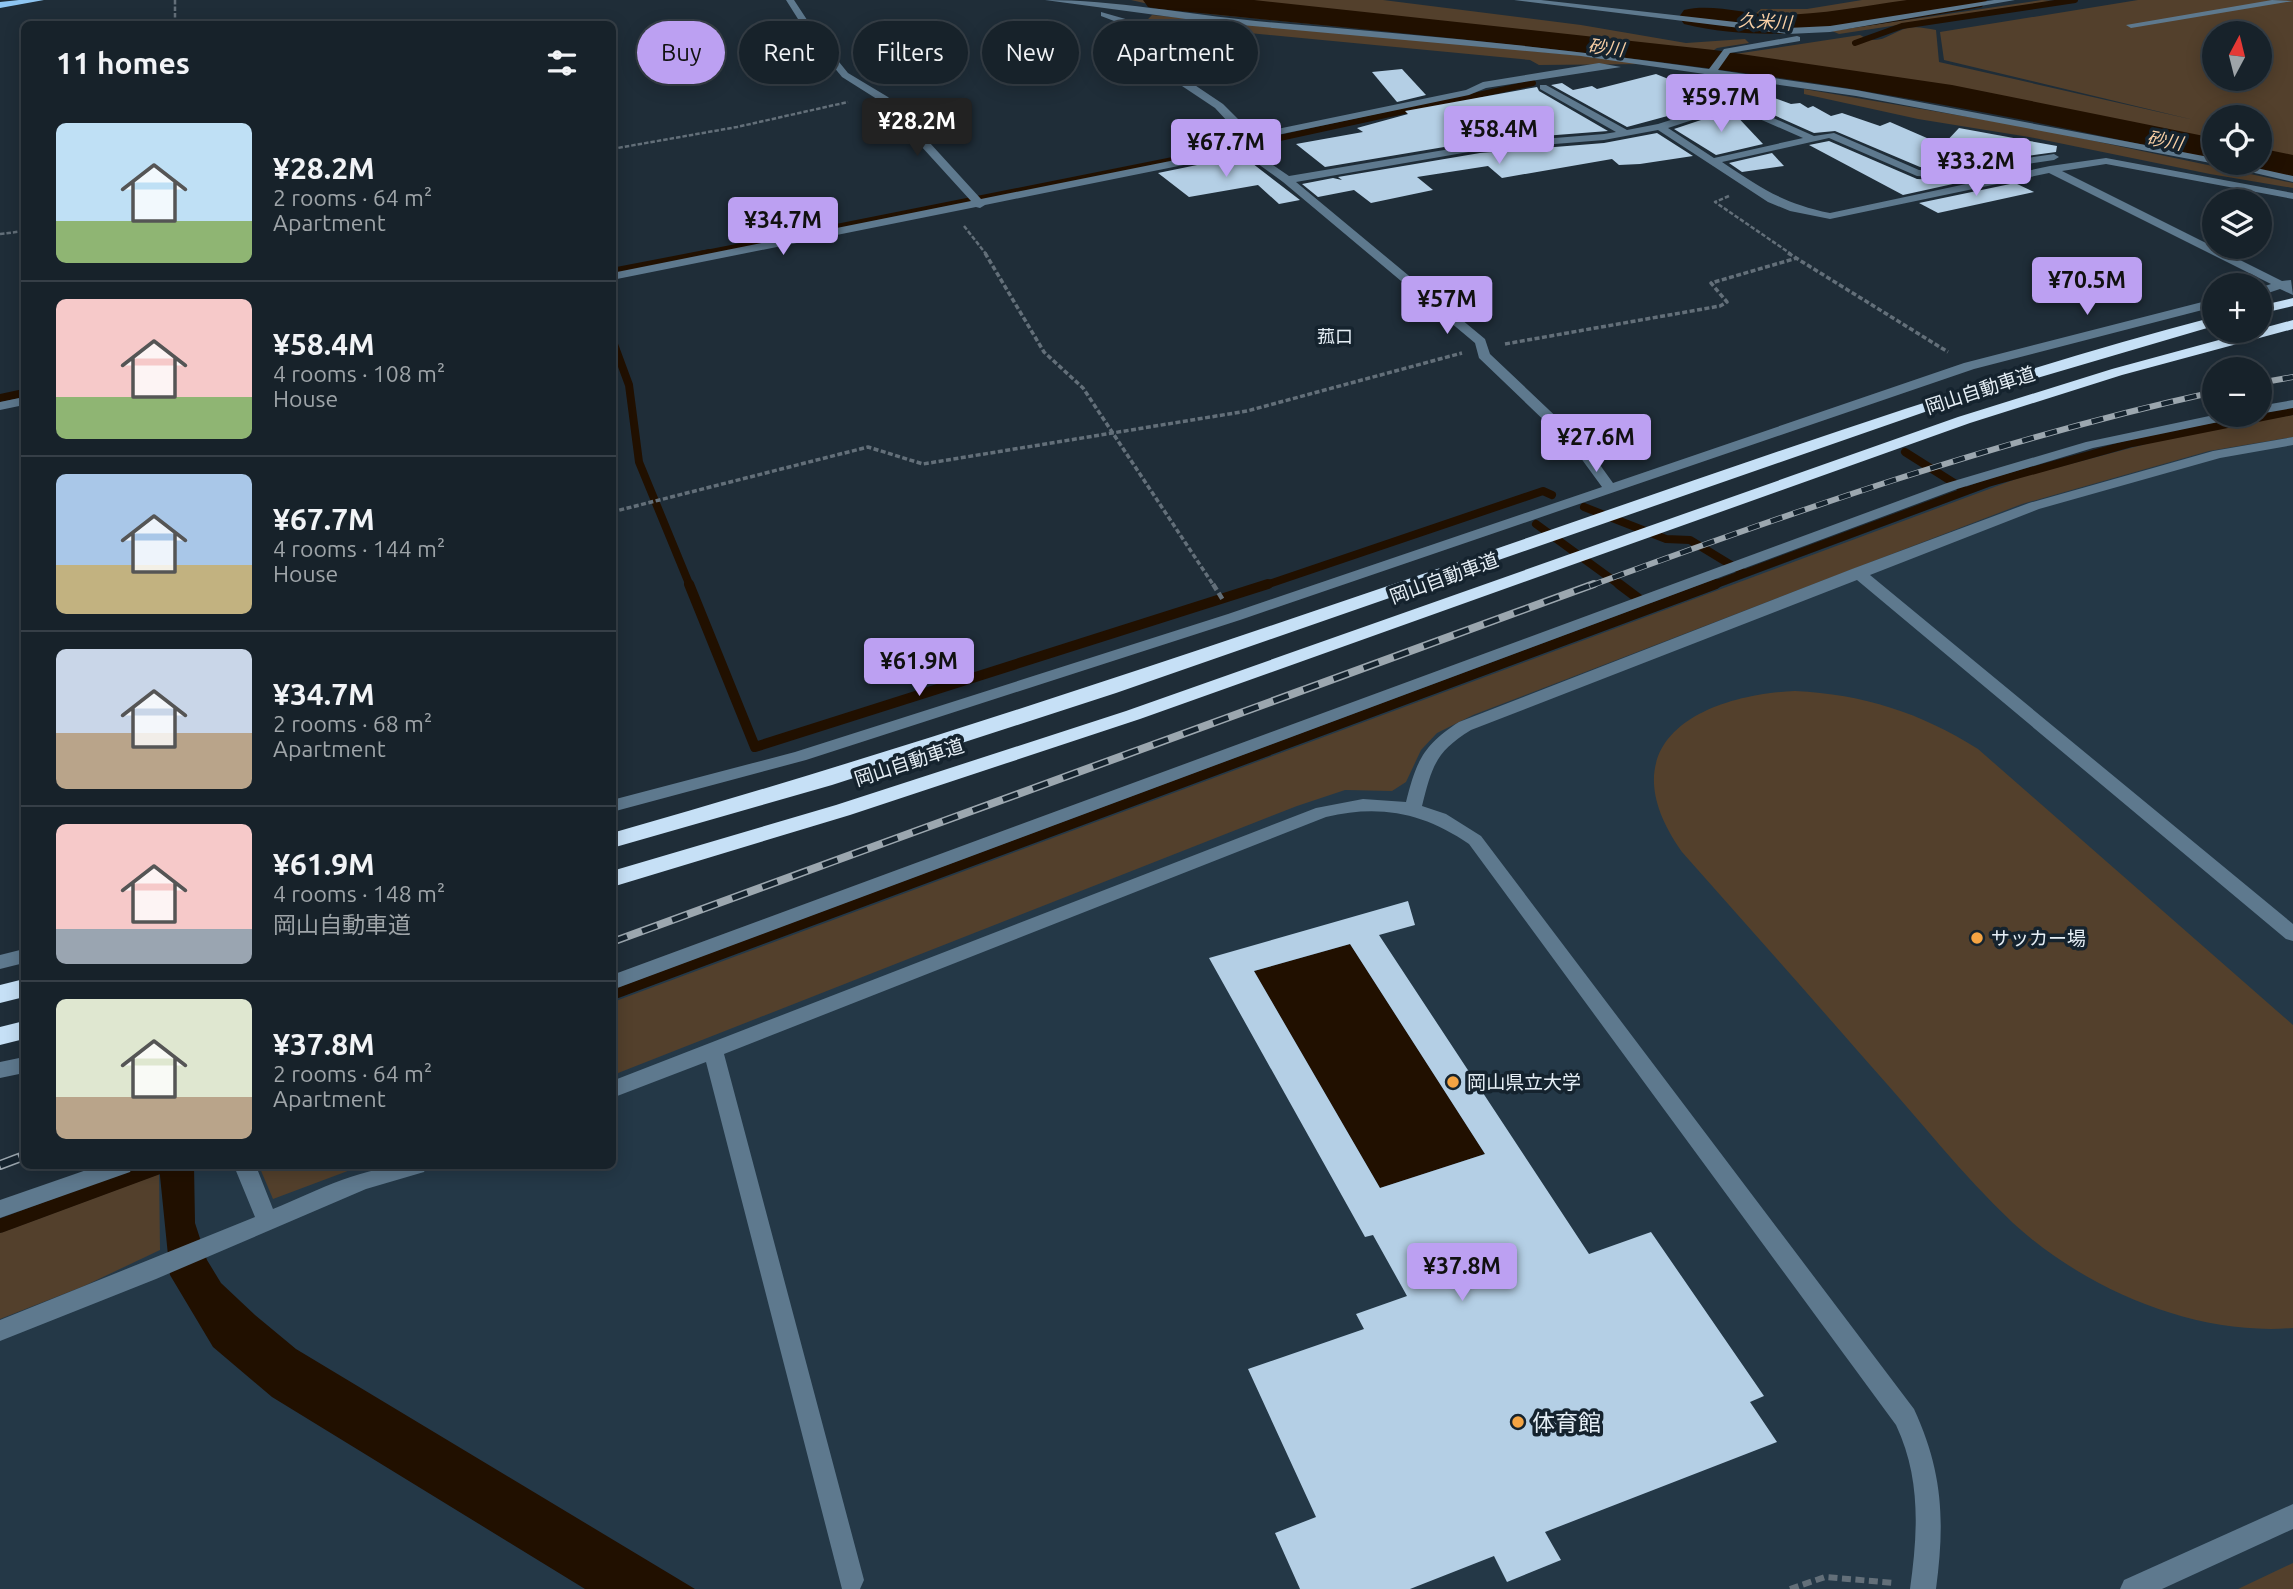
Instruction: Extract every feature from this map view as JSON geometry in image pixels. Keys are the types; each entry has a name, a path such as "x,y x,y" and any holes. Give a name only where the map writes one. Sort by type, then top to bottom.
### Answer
{"highway":[{"path":"2272,307 2293,302"},
{"name":"岡山自動車道","path":"616,877 843,810 1133,715 1964,420 2117,372 2293,324"},
{"name":"岡山自動車道","path":"616,840 825,780 1096,693 1912,411 2202,325"},
{"path":"0,994 21,989"},
{"path":"0,1036 21,1031"}],"main road":[{"path":"0,5 40,0"}],"street":[{"path":"790,0 813,36 845,75 884,99 977,201"},
{"path":"1056,0 1208,19 1581,53 1685,69 1752,89 1759,95 1660,127 1627,134 1480,147 1287,180"},
{"path":"1056,0 1076,9 1119,17 1126,22 1140,52 1219,106 1246,135 1257,141 1510,90"},
{"path":"1518,0 1754,30 1812,31 2011,0"},
{"path":"2131,25 2289,0"},
{"path":"1713,70 1727,51 1812,36 1812,31"},
{"path":"616,276 778,242 948,212 977,201 1245,149 1257,141 1469,92 1483,85 1599,66 1713,70 1910,103 2202,159"},
{"path":"1543,87 1627,134"},
{"path":"1732,103 1813,139"},
{"path":"1660,127 1757,190 1794,209 1830,216 2050,169 2106,161"},
{"path":"1714,161 1830,135 1917,173 1928,174 2069,155 2293,196"},
{"path":"1245,149 1287,180 1482,342 1484,355 1580,447 1610,488"},
{"path":"2050,169 2289,285"},
{"path":"2272,174 2293,179"},
{"path":"616,805 839,743 1234,617 1969,366 2202,306"},
{"path":"0,406 21,402"},
{"path":"2272,408 2293,404"},
{"path":"616,982 1956,484 2048,455 2202,421"},
{"path":"1413,808 1427,757 1437,742 1465,726 1857,572 2034,506 2218,454 2293,441"},
{"path":"1857,572 2293,934"},
{"path":"616,1088 1322,811 1349,804 1383,804 1413,808 1454,824 1475,840 1905,1417 1920,1445 1927,1481 1930,1537 1924,1587"},
{"path":"0,962 21,957"},
{"path":"713,1051 852,1580"},
{"path":"0,1070 21,1066"},
{"path":"0,1209 113,1169"},
{"path":"246,1169 259,1223"},
{"path":"0,1331 148,1272 362,1181 405,1169"},
{"path":"2133,1589 2293,1516"}],"path":[{"path":"175,0 175,21"},
{"path":"616,148 737,127 876,96"},
{"path":"1757,190 1715,202 1797,258 1969,366"},
{"path":"948,212 970,231 991,260 1044,352 1083,388 1220,595"},
{"path":"0,234 21,231"},
{"path":"616,511 868,447 890,451 906,461 923,464 1247,411 1483,348 1720,306 1727,302 1711,283 1797,258"},
{"path":"1790,1589 1825,1577 1924,1587"}],"shaded area":[{"path":"1131,0 1383,0 1581,25 1686,43 1745,39 1749,43 1717,48 1705,56 1667,62 1572,49 1175,10"},
{"path":"1862,0 1949,0 1814,22 1760,20 1754,15 1761,9 1807,9"},
{"path":"2042,0 2055,1 1839,34 1832,31"},
{"path":"2138,0 2293,0 2293,176 2272,171 2272,105 2202,105 2202,155 2067,126 2078,115 1909,85 1743,61 1735,54 1860,35 1878,40 1907,28 1925,28 1936,30 1939,62 2194,120 1944,60 1940,32"},
{"path":"1152,15 1216,21 1154,21 1147,20"},
{"path":"1258,25 1646,64 1539,65 1530,60 1258,34"},
{"path":"1804,89 2033,128 2202,164 2202,172 2029,137 1918,119 1804,94"},
{"path":"2216,175 2255,175 2293,183 2293,188"},
{"name":"岡山県立大学","path":"2293,415 2293,1589 0,1589 0,1230 164,1169 616,1169 616,998 2021,475 2184,433 2220,427 2272,427 2272,418"},
{"path":"2293,415 2293,437 2209,451 2022,504 1473,715 1437,733 1421,750 1406,782 1392,791 1345,790 1297,806 616,1074 616,1001 2024,476 2184,434 2224,427 2272,427 2272,419"},
{"name":"サッカー場","path":"1795,691 1844,696 1891,708 1935,725 1978,749 2293,1025 2293,1328 2255,1328 2180,1316 2107,1287 2042,1247 1994,1205 1958,1166 1682,852 1661,815 1654,783 1658,756 1673,734 1696,716 1725,703 1758,695"},
{"path":"1350,944 1485,1154 1380,1188 1254,971"},
{"path":"159,1169 194,1169 195,1223 207,1260 221,1283 255,1315 296,1349 695,1589 585,1589 272,1397 213,1347 170,1275"},
{"path":"260,1169 353,1169 273,1199"},
{"path":"159,1174 160,1250 84,1286 0,1319 0,1233"},
{"path":"2293,1563 2293,1589 2238,1589"}],"building":[{"path":"1402,69 1426,95 1397,102 1372,72"},
{"path":"1656,74 1723,101 1627,127 1551,85 1562,83 1573,90 1592,86 1597,89"},
{"path":"1714,78 1729,80 1726,86 1743,95 1724,101 1707,92"},
{"path":"1537,87 1539,91 1608,131 1480,141 1325,167 1296,144 1363,132 1357,128 1408,114 1405,111"},
{"path":"1766,95 1791,104 1800,103 1808,108 1813,106 1831,116 1842,113 1880,126 1890,122 1943,145 1959,128 2057,146 2056,152 1938,168 1920,167 1835,131 1814,133 1749,104"},
{"path":"1731,110 1763,144 1716,155 1674,129"},
{"path":"1657,133 1693,156 1619,165 1612,159 1502,178 1488,166 1417,177 1433,190 1371,203 1354,190 1318,197 1302,184 1333,178 1342,180 1338,177 1480,153 1604,143"},
{"path":"1829,141 1917,179 1938,180 1993,172 1998,174 1903,195 1809,145"},
{"path":"1772,153 1784,166 1742,172 1729,163"},
{"path":"1236,157 1248,160 1300,200 1279,204 1258,185 1189,197 1158,173"},
{"path":"2015,183 2034,192 1938,213 1919,203"},
{"name":"体育館","path":"1408,901 1415,925 1379,935 1589,1254 1651,1232 1764,1396 1750,1402 1777,1442 1545,1532 1561,1560 1507,1582 1494,1556 1410,1589 1300,1589 1275,1533 1316,1517 1248,1369 1364,1329 1356,1314 1407,1296 1373,1235 1365,1237 1209,958","holes":["1350,944 1485,1154 1380,1188 1254,971"]}],"waterway":[{"name":"砂川","path":"1159,0 1556,41 1793,70 2004,106 2202,146"},
{"name":"久米川","path":"1695,17 1763,25 1802,25 1971,0"},
{"path":"1855,43 1902,26 2075,0"},
{"path":"701,254 1243,146 1533,83"},
{"name":"砂川","path":"2272,162 2293,166"},
{"path":"616,271 710,253"},
{"path":"616,350 629,385 639,462 690,586"},
{"path":"0,398 21,394"},
{"path":"1711,586 1988,483 2132,443 2293,411"},
{"path":"1905,452 1962,488"},
{"path":"1263,586 1543,491 1552,495"},
{"path":"1584,507 1666,539 1690,540 1741,571"},
{"path":"1536,524 1621,586"},
{"path":"689,584 755,747 1268,584"},
{"path":"1619,584 1647,605"},
{"path":"616,994 1716,584"},
{"path":"0,1226 154,1169"}],"railway":[{"path":"2272,381 2293,377"},
{"path":"1590,586 1899,478 2055,432 2202,395"},
{"path":"616,941 1594,584"},
{"path":"0,1165 21,1157"}],"place":[{"name":"サッカー場","path":"1977,938"},
{"name":"岡山県立大学","path":"1453,1082"},
{"name":"体育館","path":"1518,1422"}],"district":[{"name":"菰口","path":"1335,336"}]}
